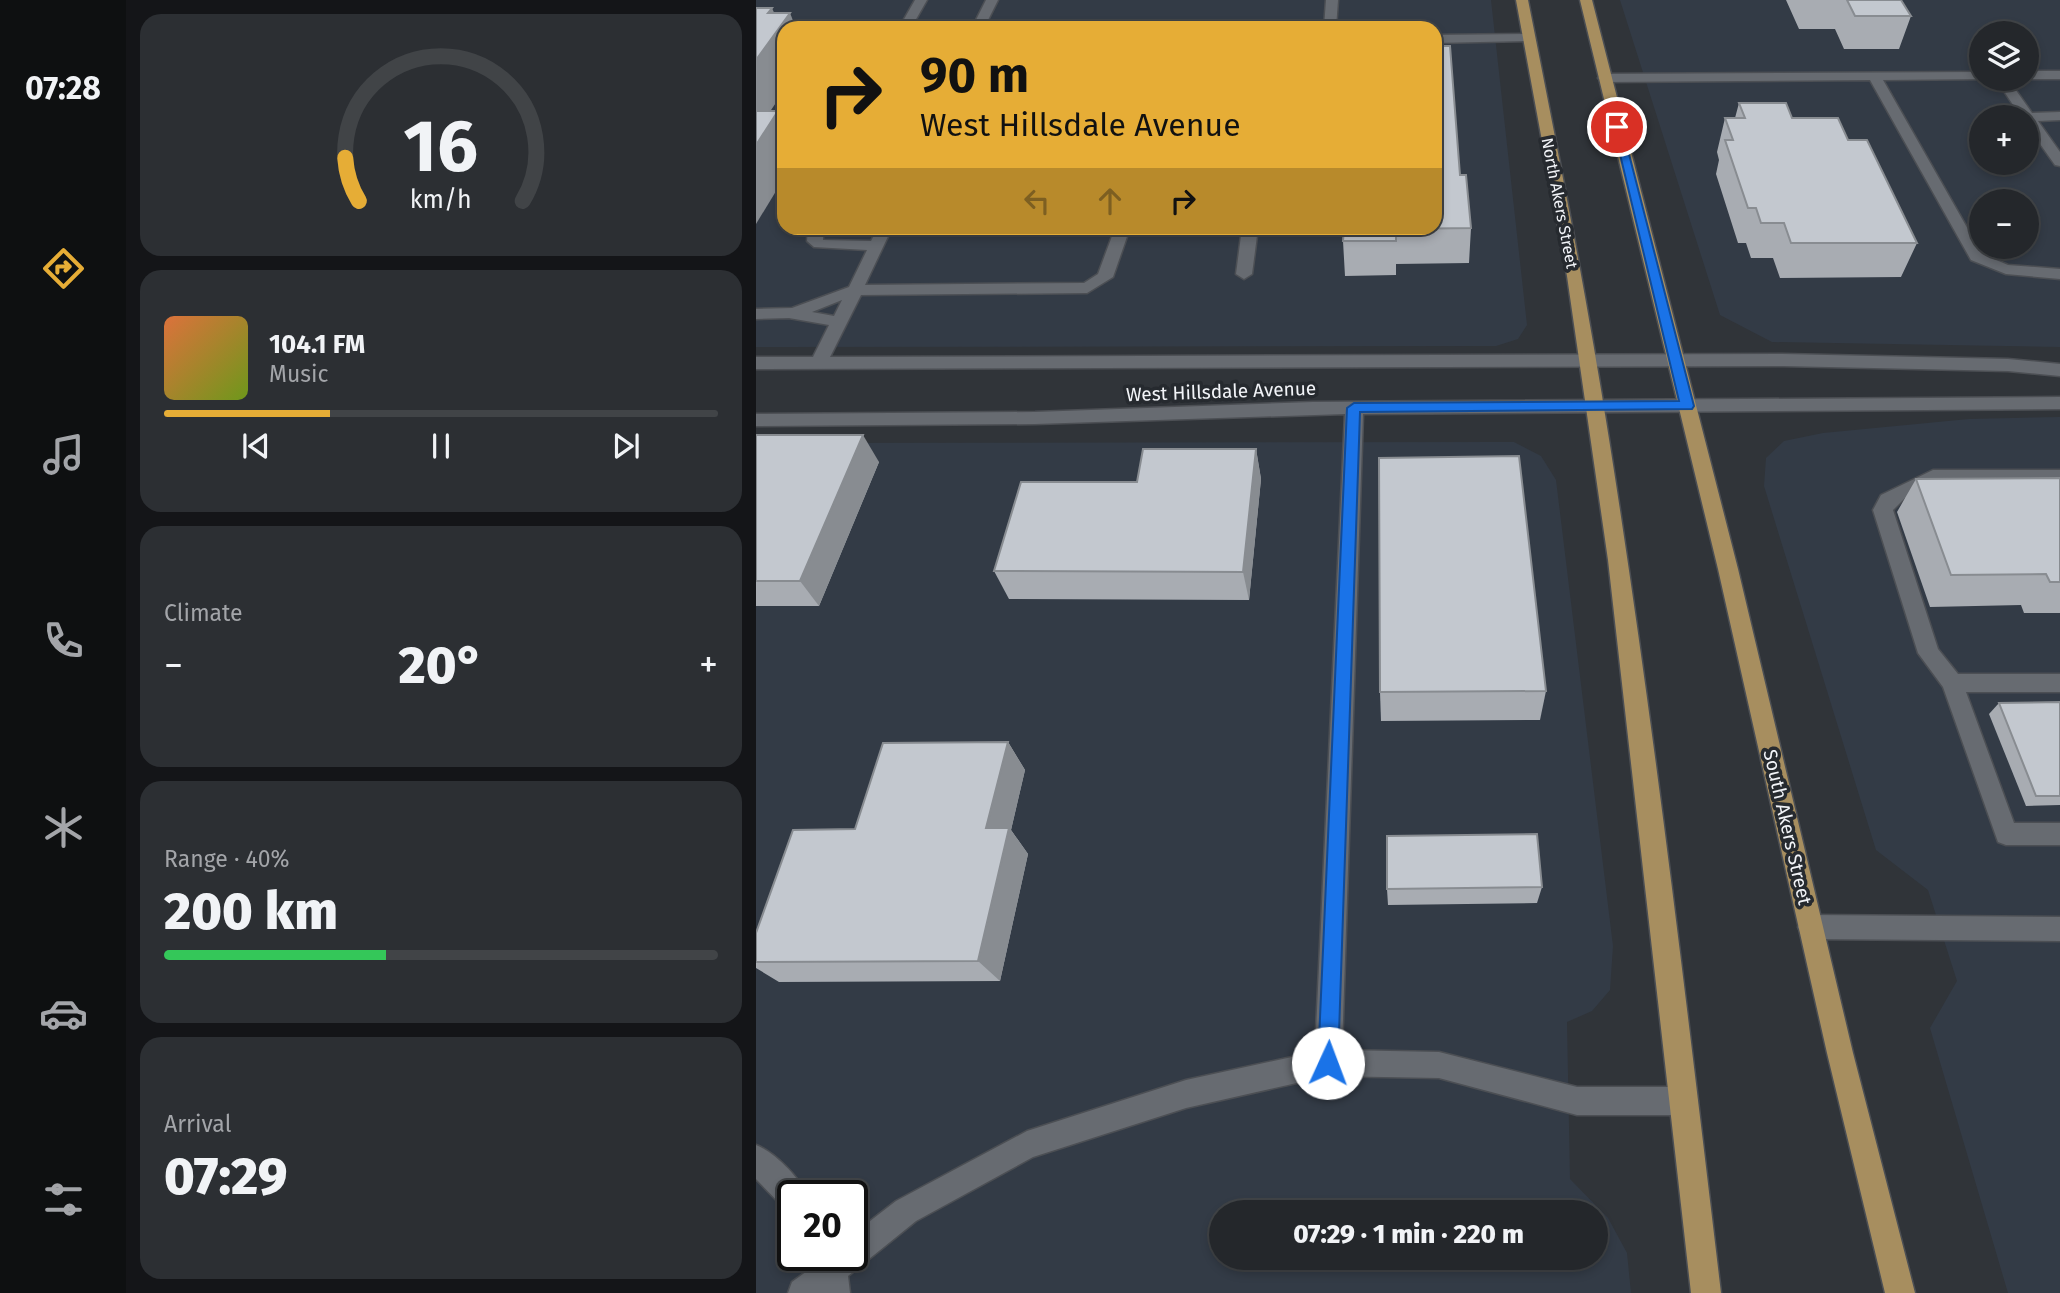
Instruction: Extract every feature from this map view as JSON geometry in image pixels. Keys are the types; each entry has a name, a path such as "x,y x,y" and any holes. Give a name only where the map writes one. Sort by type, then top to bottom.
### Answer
{"main road":[{"name":"North Akers Street","path":"1522,0 1594,406"},
{"path":"1586,0 1676,361"},
{"name":"South Akers Street","path":"1676,361 1900,1293"},
{"path":"1594,406 1657,850 1706,1293"}],"street":[{"path":"909,21 921,0"},
{"path":"982,21 992,0"},
{"path":"1330,21 1332,0"},
{"path":"1442,39 1529,37"},
{"path":"2039,75 2060,75"},
{"path":"1874,76 1976,257 1993,268 2012,272 2060,274"},
{"path":"1604,78 1969,76"},
{"path":"2039,117 2060,116"},
{"path":"2039,132 2060,162"},
{"path":"815,235 815,241 819,244 876,246"},
{"path":"819,363 882,235"},
{"path":"789,313 855,290 1087,288 1105,277 1120,235"},
{"path":"1244,274 1249,235"},
{"path":"756,314 789,313 841,322"},
{"name":"West Hillsdale Avenue","path":"756,363 1875,362 2060,370"},
{"name":"West Hillsdale Avenue","path":"756,420 999,419 1354,408 2060,403"},
{"path":"1328,1063 1354,408"},
{"path":"2060,477 1933,477 1888,500 1883,510 1929,653 1952,683 2006,834 2060,834"},
{"path":"1903,491 1956,500"},
{"path":"1952,683 2060,683"},
{"path":"1811,927 2060,929"},
{"path":"803,1293 906,1211 1027,1145 1186,1094 1328,1063 1439,1065 1577,1101 1685,1101"},
{"path":"756,1159 777,1181"}],"shaded area":[{"path":"756,0 1491,0 1527,325 1518,339 1496,346 756,347"},
{"path":"1620,0 2060,0 2060,347 1772,342 1720,315"},
{"path":"2060,417 2060,1293 2008,1293 1930,1028 1957,981 1928,890 1876,850 1764,486 1766,458 1784,441 1823,433 1969,419"},
{"path":"1514,442 1541,456 1556,480 1613,946 1610,990 1592,1011 1567,1022 1570,1179 1590,1200 1209,1200 1209,1270 1608,1270 1608,1218 1627,1253 1631,1293 756,1293 756,443"}],"building":[{"path":"1847,0 1901,0 1911,16 1855,16"},
{"path":"756,8 772,8 768,13 790,13 784,21 777,21 777,31 756,60"},
{"path":"1442,46 1450,46 1460,175 1466,175 1471,228 1442,228"},
{"path":"1739,103 1786,103 1792,118 1838,118 1848,140 1867,140 1917,243 1791,243 1784,223 1761,223 1756,208 1748,208 1725,140 1733,140 1725,118 1745,118"},
{"path":"756,111 777,111 777,113 756,145"},
{"path":"1343,235 1396,235 1396,241 1343,241"},
{"path":"756,435 863,435 800,581 756,581"},
{"path":"1143,449 1256,449 1243,572 994,571 1021,482 1137,482"},
{"path":"1519,456 1546,691 1380,692 1379,458"},
{"path":"2060,478 2060,582 2050,582 2046,574 1951,575 1916,479"},
{"path":"2060,702 2060,796 2036,796 1999,703"},
{"path":"1008,742 986,828 1009,828 978,961 756,962 756,933 793,830 855,829 883,743"},
{"path":"1537,834 1542,887 1387,889 1387,836"}],"route":[{"path":"1328,1063 1354,408 1687,406 1617,127"}]}
